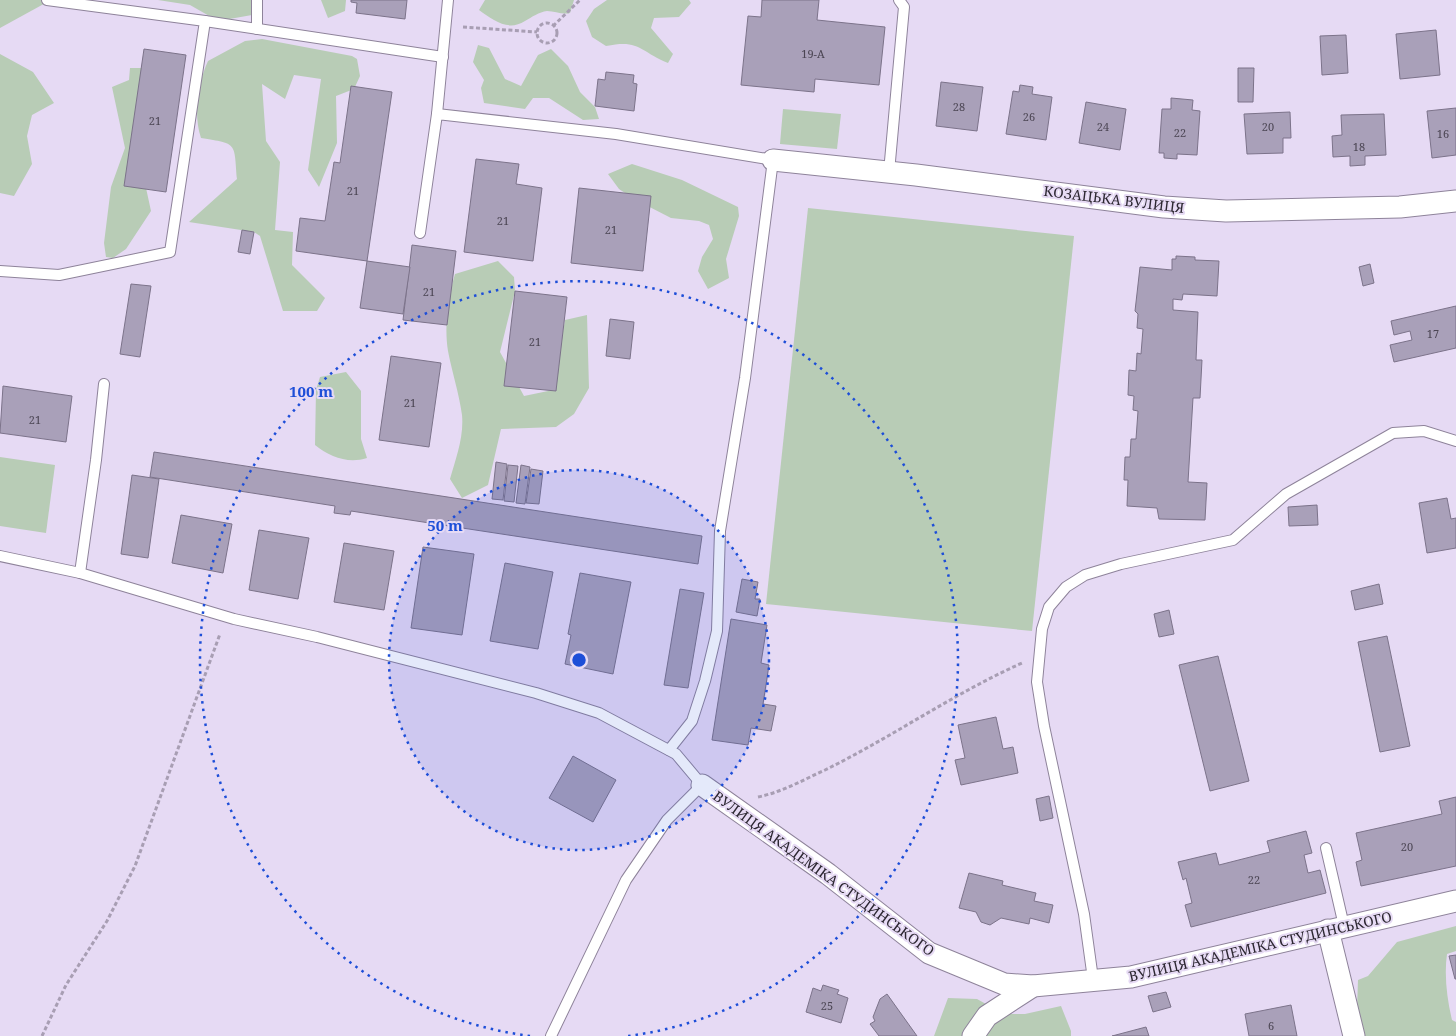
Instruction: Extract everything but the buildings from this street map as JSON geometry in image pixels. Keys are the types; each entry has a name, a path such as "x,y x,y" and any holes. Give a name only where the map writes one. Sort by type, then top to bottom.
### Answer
{"street":[{"name":"КОЗАЦЬКА ВУЛИЦЯ","path":"773,160 889,172 1164,207 1226,211 1400,207 1456,202"},
{"name":"ВУЛИЦЯ АКАДЕМІКА СТУДИНСЬКОГО","path":"702,785 828,874 929,953 1004,984 1033,986 1131,976 1456,901"},
{"path":"1336,928 1354,1036"},
{"name":"ВУЛИЦЯ АКАДЕМІКА СТУДИНСЬКОГО","path":"973,1036 987,1016 1033,986"}],"lane":[{"path":"47,0 442,57"},
{"path":"257,0 257,29"},
{"path":"420,232 437,114 448,0"},
{"path":"889,172 904,7 899,0"},
{"path":"0,271 59,275 170,252 205,22"},
{"path":"437,114 616,134 773,160 745,378 720,531 717,632 706,681 692,721 668,750"},
{"path":"80,573 96,460 104,384"},
{"path":"1093,979 1084,914 1044,726 1037,682 1042,630 1049,607 1066,587 1085,575 1121,564 1233,540 1286,494 1393,433 1424,431 1456,441"},
{"path":"0,556 80,573 226,617 536,693 599,713 676,754 702,785 667,820 626,880 551,1036"},
{"path":"1326,848 1336,928"}],"path":[{"path":"553,26 580,0"},
{"path":"549,24 553,26 557,36 552,42 545,43 538,39 537,32 542,25 549,24"},
{"path":"445,26 537,32"},
{"path":"42,1036 66,986 107,921 135,866 226,617"},
{"path":"728,804 772,794 809,778 851,757 980,682 1039,655"}],"green space":[{"path":"0,0 51,0 0,28"},
{"path":"158,0 257,0 258,5 252,15 218,21 190,5"},
{"path":"321,0 346,0 345,11 328,18"},
{"path":"485,0 574,0 570,13 544,12 519,24 507,25 479,10"},
{"path":"607,0 689,0 691,3 679,17 654,18 651,28 673,54 668,63 639,47 626,44 606,46 592,37 586,21 594,9"},
{"path":"262,39 352,56 357,59 360,76 354,89 336,96 337,143 319,187 308,170 321,79 294,75 285,99 262,84 266,141 280,162 275,230 293,232 292,265 325,298 317,311 283,311 260,236 254,232 189,222 237,179 232,147 222,142 201,138 197,109 199,89 208,61 245,41"},
{"path":"478,45 489,48 505,79 521,86 538,55 551,49 568,66 580,92 595,107 599,119 583,120 549,98 533,98 525,109 484,103 481,88 484,80 473,62"},
{"path":"0,54 33,72 54,103 32,115 27,136 32,164 14,196 0,193"},
{"path":"130,68 153,68 146,188 151,211 126,249 113,258 106,257 104,243 111,187 125,148 112,87 129,80"},
{"path":"783,109 841,114 837,149 780,144"},
{"path":"632,164 682,180 738,207 739,216 726,259 729,278 708,289 698,271 702,257 713,239 709,225 699,221 671,218 619,189 608,174"},
{"path":"808,208 1074,236 1032,631 766,604"},
{"path":"498,261 514,277 515,291 500,352 524,396 553,390 565,320 587,315 589,388 574,414 556,427 501,429 488,485 462,498 450,479 462,431 462,415 447,342 450,292 455,274"},
{"path":"346,372 361,391 361,439 367,458 360,460 346,460 333,456 315,445 316,390 320,377"},
{"path":"0,457 55,465 46,533 0,526"},
{"path":"1456,926 1456,951 1447,954 1446,987 1452,1020 1456,1022 1456,1036 1363,1036 1357,1009 1358,980 1368,976 1397,942"},
{"path":"948,998 977,999 1004,1014 1025,1014 1061,1006 1071,1031 1071,1036 934,1036"}]}
